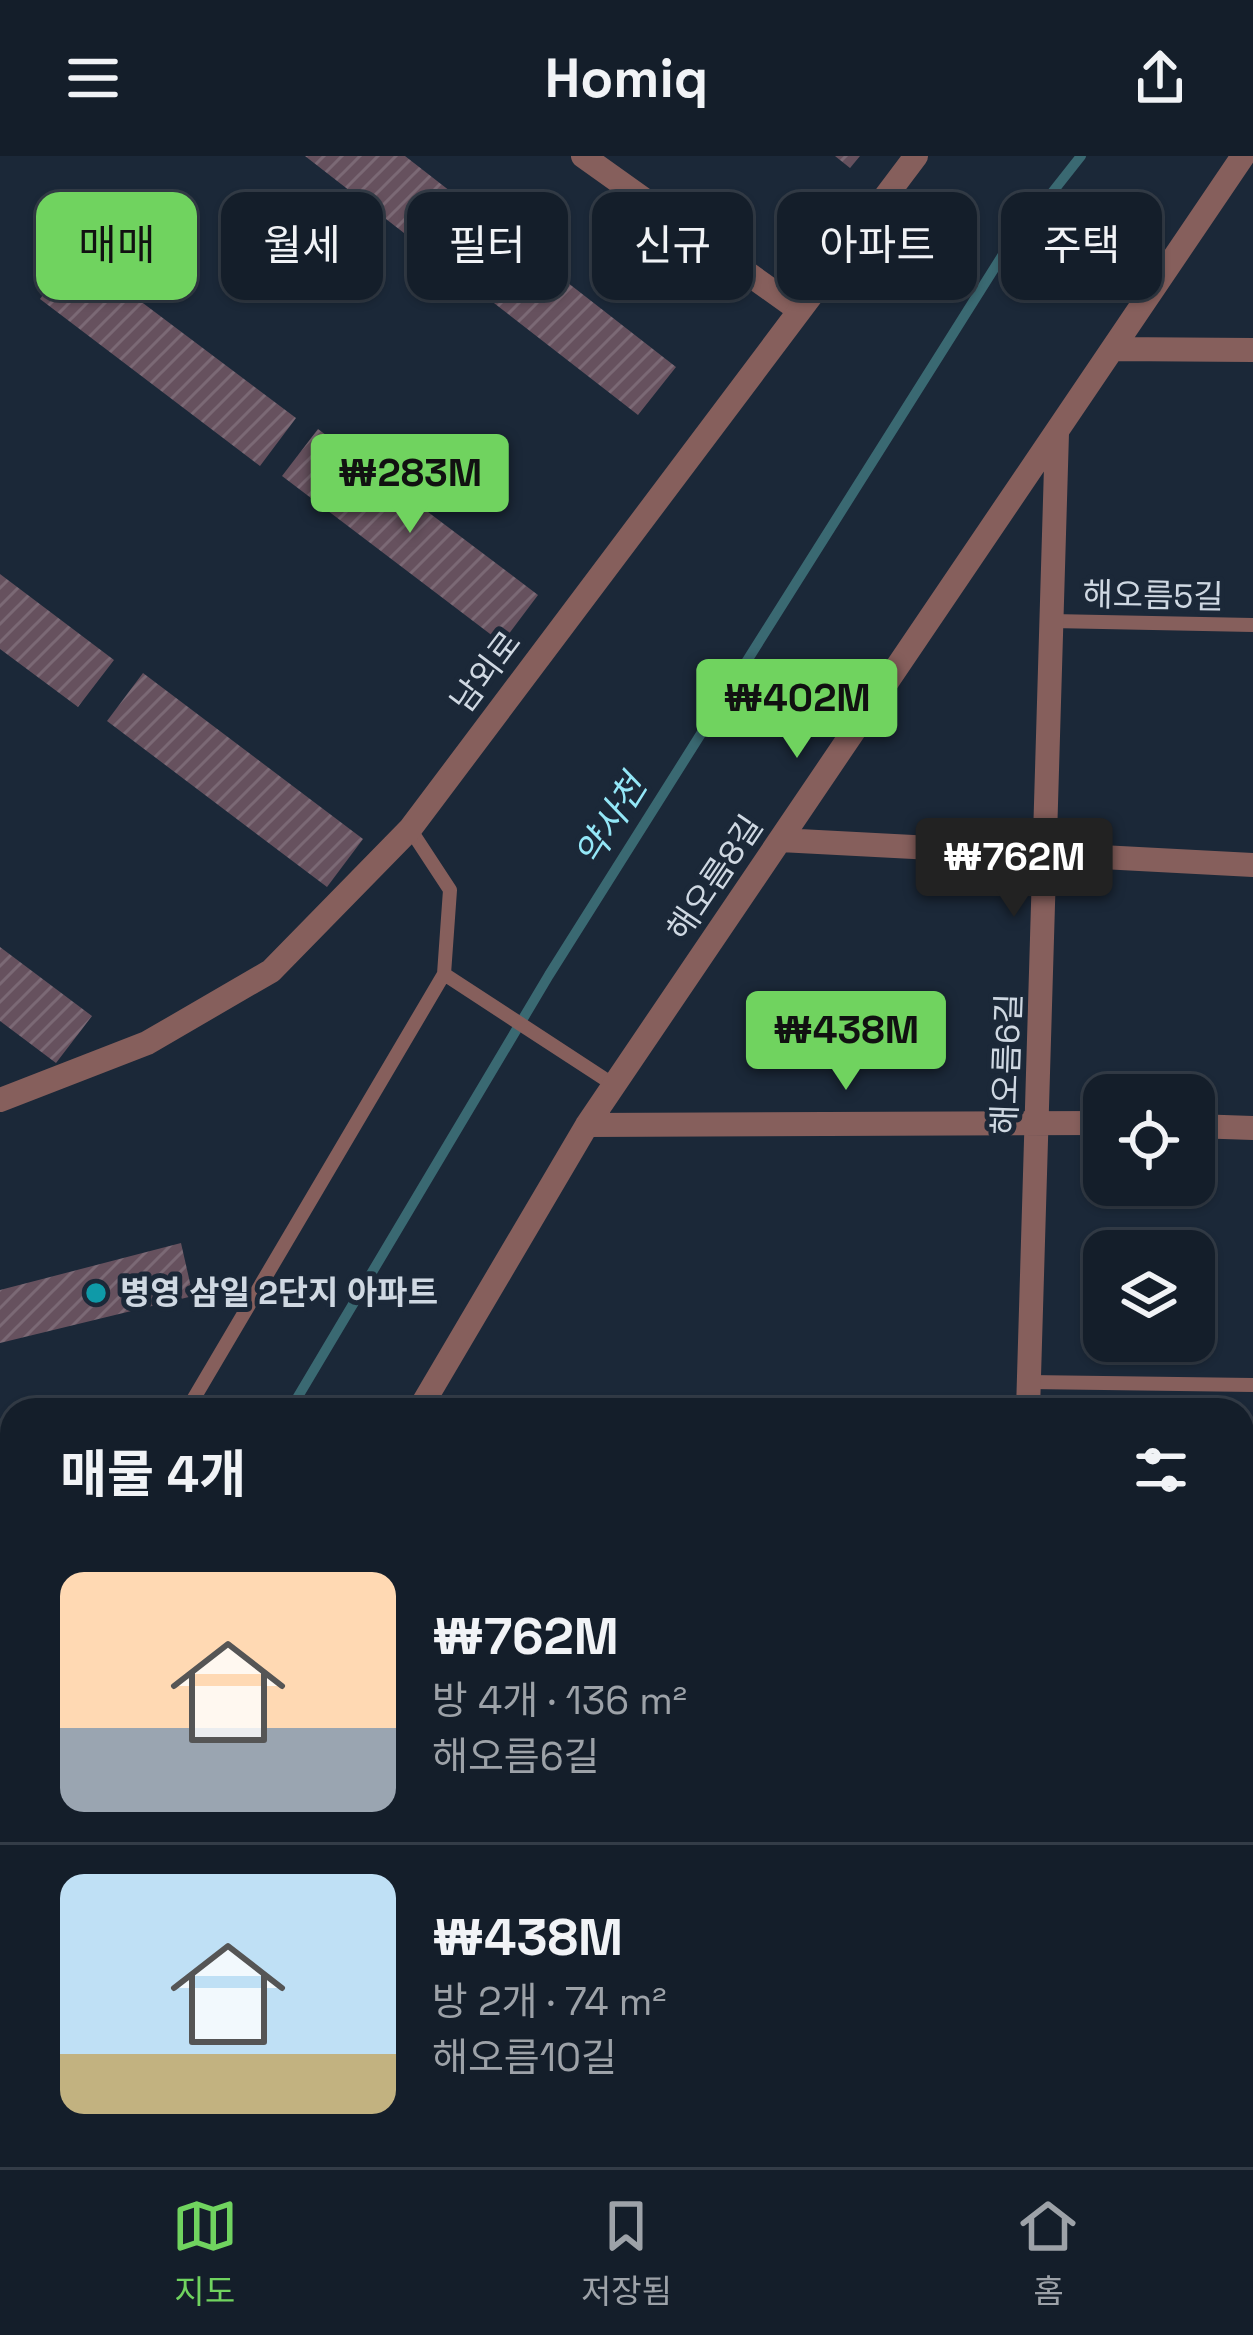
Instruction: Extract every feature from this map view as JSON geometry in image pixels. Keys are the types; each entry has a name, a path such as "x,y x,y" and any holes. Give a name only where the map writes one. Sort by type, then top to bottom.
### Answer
{"street":[{"path":"583,156 800,310"},
{"name":"남외로","path":"0,1100 147,1043 272,971 410,829 916,156"},
{"name":"해오름8길","path":"426,1398 587,1125 1243,156"},
{"path":"1113,349 1253,350"},
{"name":"해오름6길","path":"1028,1398 1058,431"},
{"path":"780,840 1046,858 1253,865"},
{"path":"587,1125 1083,1122"},
{"path":"1215,1126 1253,1127"}],"lane":[{"name":"해오름5길","path":"1052,622 1253,625"},
{"path":"194,1398 444,974 450,890 410,829"},
{"path":"444,974 614,1085"},
{"path":"1029,1382 1253,1385"}],"building":[{"path":"305,156 405,156 451,192 407,192 407,235 383,217 383,192 351,192"},
{"path":"835,156 860,156 850,168"},
{"path":"568,283 676,367 638,415 490,300 568,300"},
{"path":"41,300 139,300 296,418 260,466"},
{"path":"318,429 538,595 502,643 282,476"},
{"path":"0,574 114,660 78,707 0,649"},
{"path":"143,673 363,839 327,887 107,721"},
{"path":"0,947 92,1016 56,1063 0,1021"},
{"name":"병영 삼일 2단지 아파트","path":"181,1243 193,1296 0,1343 0,1290"}],"waterway":[{"name":"약사천","path":"297,1398 549,975 1002,256 1081,156"}],"place":[{"name":"병영 삼일 2단지 아파트","path":"96,1293"}]}
